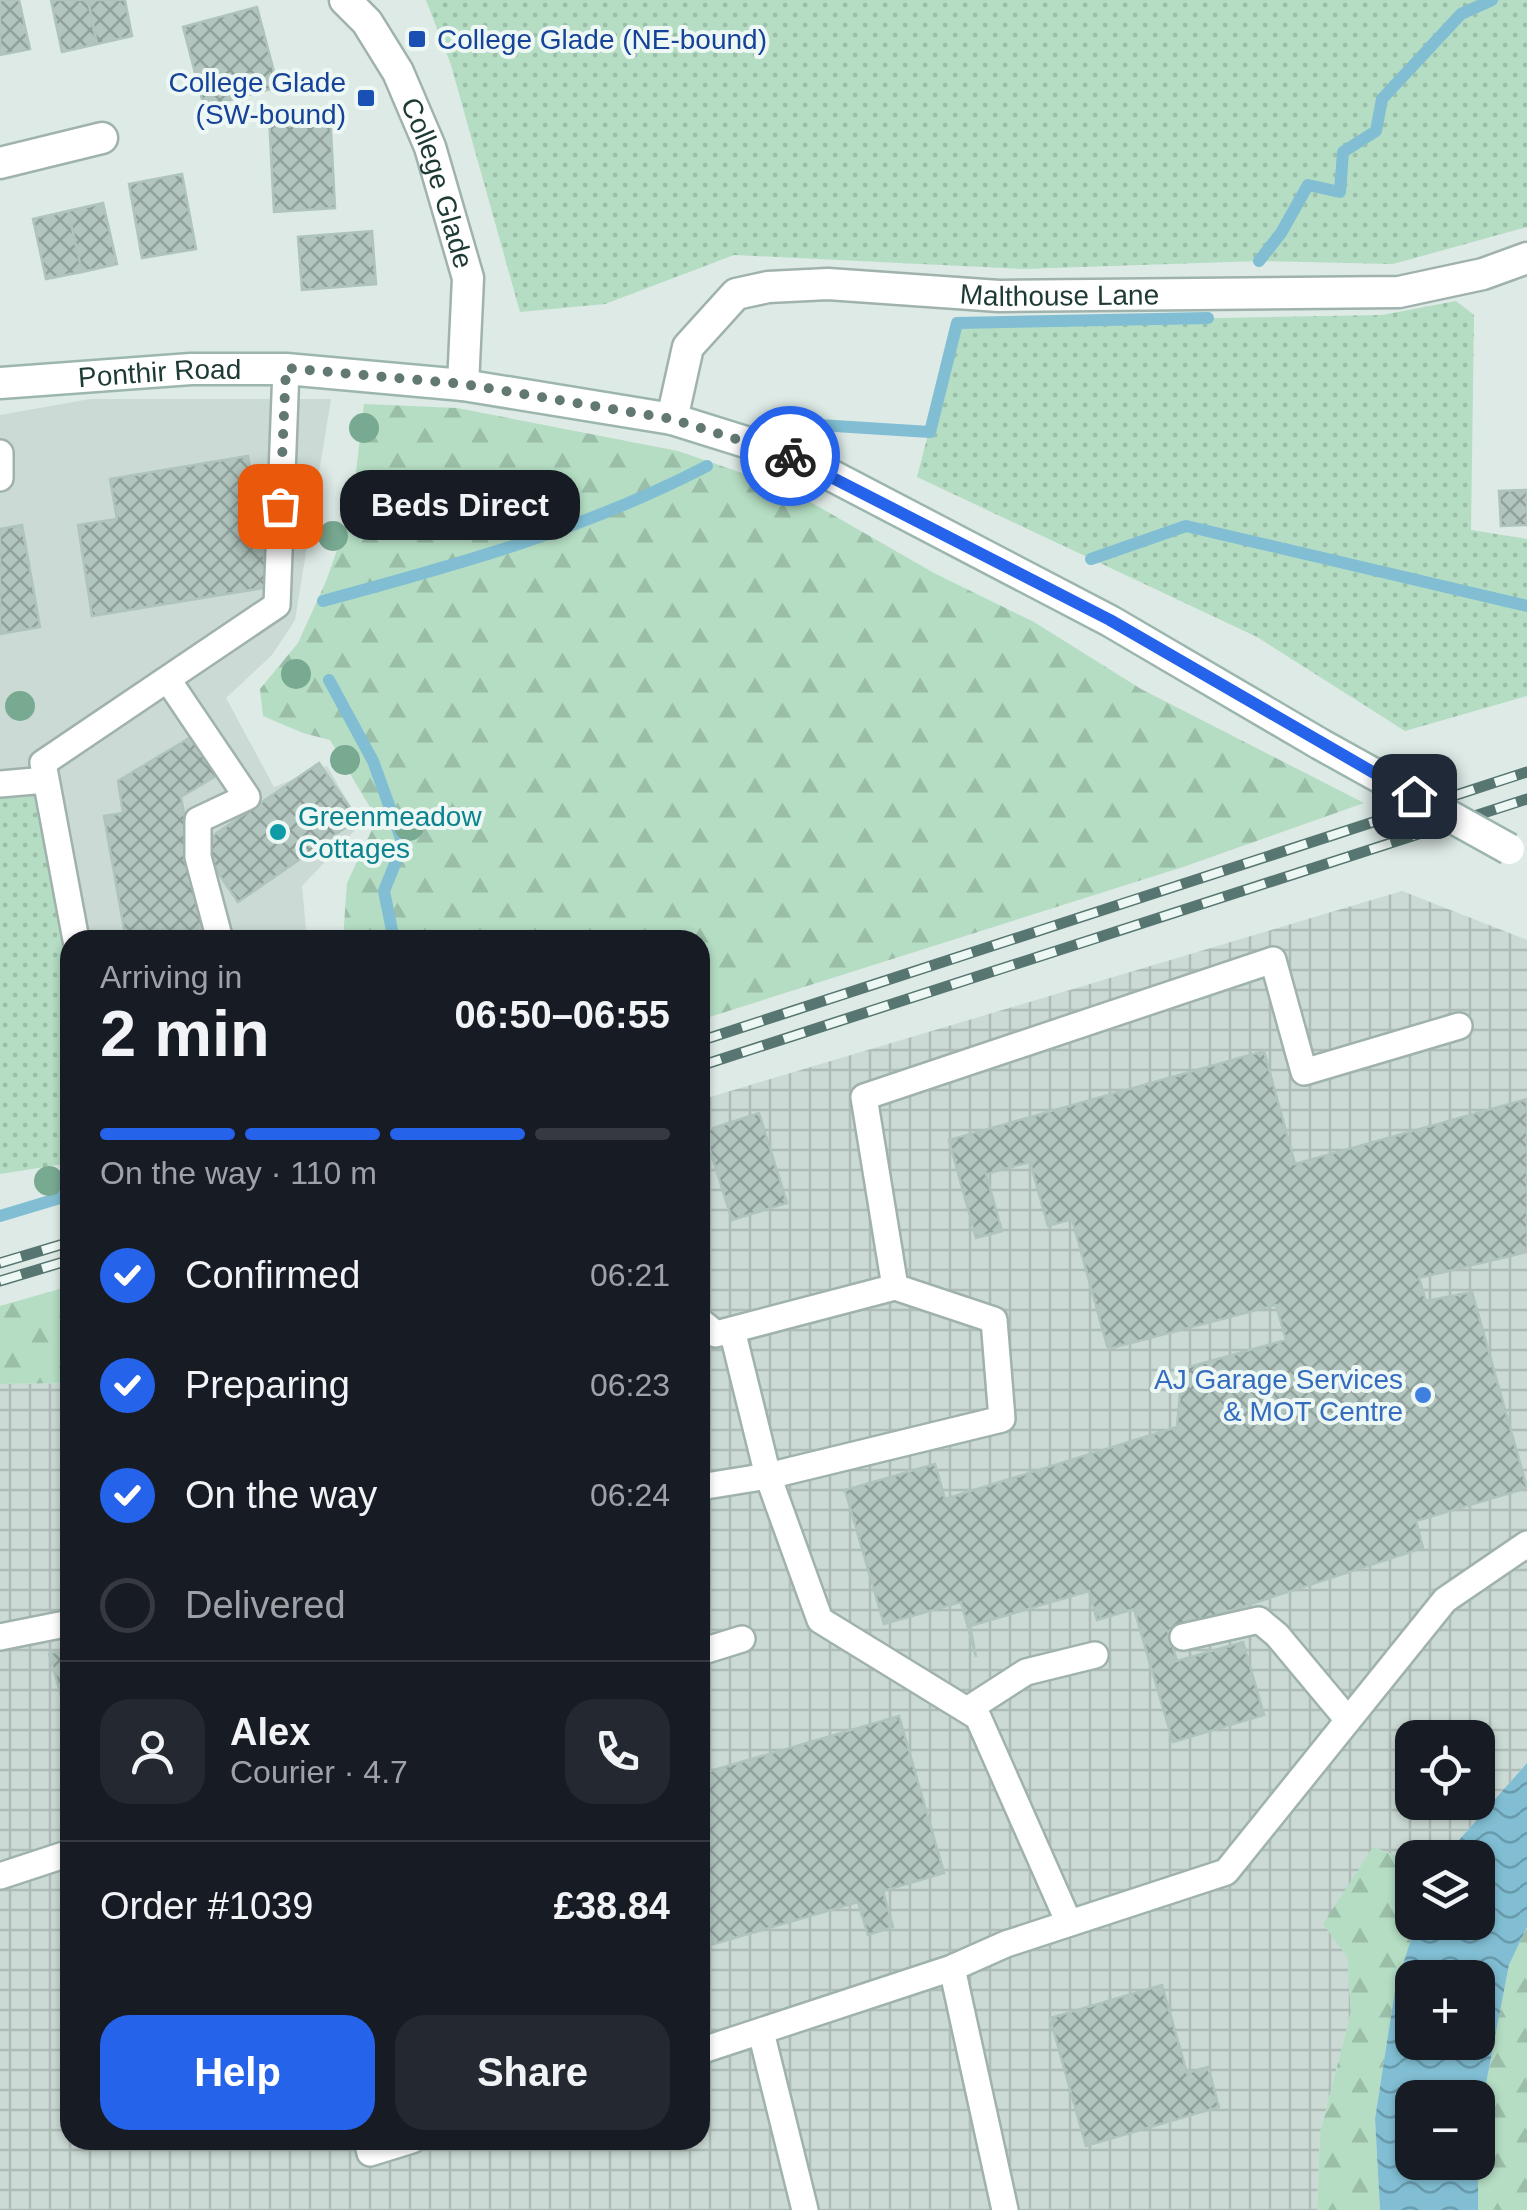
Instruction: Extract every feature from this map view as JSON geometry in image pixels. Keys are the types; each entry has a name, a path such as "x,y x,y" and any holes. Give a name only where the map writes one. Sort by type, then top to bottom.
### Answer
{"main road":[{"name":"College Glade","path":"345,0 367,22 398,72 430,147 468,278 463,384"},
{"path":"0,164 102,138"},
{"name":"Malthouse Lane","path":"672,419 688,348 736,294 768,287 828,284 1000,296 1398,292 1483,274 1527,258"},
{"name":"Ponthir Road","path":"0,383 191,369 286,368 463,384 672,419 800,459 1110,620 1320,744 1518,852"}],"lane":[{"path":"74,930 43,762 278,606 286,368"},
{"path":"0,453 0,478"},
{"path":"168,680 247,797 198,820 198,857 217,930"},
{"path":"0,784 46,780"},
{"path":"895,1287 864,1098 1273,960 1304,1072 1459,1026"},
{"path":"710,1329 716,1334 895,1287 994,1320 1002,1418 768,1476 710,1485"},
{"path":"732,1330 768,1476 820,1620 978,1717 1068,1923"},
{"path":"710,2048 1226,1872 1445,1600 1527,1544"},
{"path":"1183,1637 1259,1620 1277,1635 1348,1720"},
{"path":"0,1637 60,1625"},
{"path":"710,1649 742,1639"},
{"path":"967,1710 1026,1672 1095,1655"},
{"path":"0,1876 60,1856"},
{"path":"952,1968 1005,2210"},
{"path":"762,2032 805,2210"}],"shaded area":[{"path":"90,399 331,399 295,620 272,655 226,698 274,787 327,766 358,819 358,827 302,886 306,930 60,930 60,1149 0,1162 0,415"},
{"path":"1402,891 1527,940 1527,1763 1495,1799 1495,1720 1395,1720 1395,1820 1477,1820 1459,1840 1395,1840 1395,1855 1373,1847 1347,1957 1351,2012 1320,2133 1317,2210 0,2210 0,1384 60,1383 60,2150 710,2150 710,1097"}],"green space":[{"path":"426,0 1527,0 1527,227 1393,264 1259,261 1023,269 734,255 605,304 520,312 451,65"},
{"path":"1456,301 1474,315 1471,530 1527,539 1527,696 1405,731 1257,637 917,477 957,323 1382,315"},
{"path":"364,404 457,408 678,451 786,488 934,573 1034,622 1141,689 1364,803 1186,866 710,1017 710,930 344,930 347,883 377,819 330,740 263,716 260,689 298,643 327,579 352,506"},
{"path":"40,791 61,930 60,1165 0,1174 0,798"},
{"path":"60,1289 60,1383 0,1384 0,1306"},
{"path":"1373,1847 1395,1855 1395,1940 1411,1940 1404,1960 1395,1960 1395,1990 1375,2119 1380,2210 1317,2210 1320,2133 1351,2012 1347,1957 1323,1924"},
{"path":"1527,1927 1527,2210 1478,2210 1478,2180 1495,2180 1495,2080 1487,2080 1491,2060 1495,2060 1495,2037 1509,1965"}],"water":[{"path":"1527,1763 1527,1927 1509,1965 1495,2037 1495,1960 1404,1960 1411,1940 1495,1940 1495,1840 1459,1840 1477,1820 1495,1820 1495,1799"},
{"path":"1395,1990 1395,2060 1491,2060 1487,2080 1395,2080 1395,2180 1478,2180 1478,2210 1380,2210 1375,2119"}],"building":[{"path":"0,0 19,0 30,49 0,55"},
{"path":"51,0 88,0 97,44 62,52"},
{"path":"88,0 125,0 132,36 97,44"},
{"path":"257,7 278,87 204,107 183,27"},
{"path":"330,113 335,208 274,212 269,116"},
{"path":"182,174 196,249 142,258 129,184"},
{"path":"103,203 117,264 82,272 68,211"},
{"path":"68,211 82,272 46,279 33,219"},
{"path":"372,231 376,284 302,290 298,237"},
{"path":"248,456 269,587 92,616 78,525 117,519 110,479"},
{"path":"1527,490 1527,525 1501,526 1499,491"},
{"path":"22,525 40,627 0,634 0,529"},
{"path":"201,731 224,771 181,797 205,930 124,930 104,816 123,813 118,781"},
{"name":"Greenmeadow Cottages","path":"319,763 358,819 238,902 199,845"},
{"path":"1264,1051 1295,1164 1527,1099 1527,1252 1419,1278 1426,1301 1472,1292 1527,1488 1416,1521 1423,1548 1168,1631 1177,1661 1243,1642 1264,1715 1173,1742 1134,1609 1097,1620 1089,1591 970,1626 976,1657 961,1602 884,1624 845,1490 935,1464 945,1499 1177,1427 1182,1369 1286,1340 1276,1305 1108,1349 1072,1219 1048,1226 1030,1162 986,1174 1002,1231 976,1238 949,1140"},
{"path":"759,1113 787,1203 732,1220 710,1150 710,1129"},
{"path":"60,1650 60,1692 49,1654"},
{"path":"899,1716 944,1873 883,1891 893,1927 868,1935 858,1902 710,1945 710,1771"},
{"path":"1162,1985 1187,2073 1208,2067 1219,2107 1086,2146 1050,2018"}],"waterway":[{"path":"1259,261 1281,233 1308,185 1340,192 1343,152 1376,131 1382,99 1461,14 1492,0"},
{"path":"775,430 787,423 930,432 957,323 1208,318"},
{"path":"323,601 567,527 707,466"},
{"path":"1091,559 1186,526 1527,606"},
{"path":"329,680 373,761 403,844 384,891 392,930"},
{"path":"0,1216 60,1198"}],"railway":[{"path":"710,1038 1527,772"},
{"path":"710,1063 1527,799"},
{"path":"0,1263 60,1245"},
{"path":"0,1281 60,1263"}],"way so far":[{"path":"280,506 286,368 463,384 672,419 790,456"}],"place":[{"name":"College Glade (NE-bound)","path":"417,39"},
{"name":"College Glade (SW-bound)","path":"366,98"},
{"name":"Beds Direct","path":"280,506"},
{"name":"Greenmeadow Cottages","path":"278,832"},
{"name":"AJ Garage Services & MOT Centre","path":"1423,1395"}],"route":[{"path":"790,456 1110,620 1414,796"}]}
